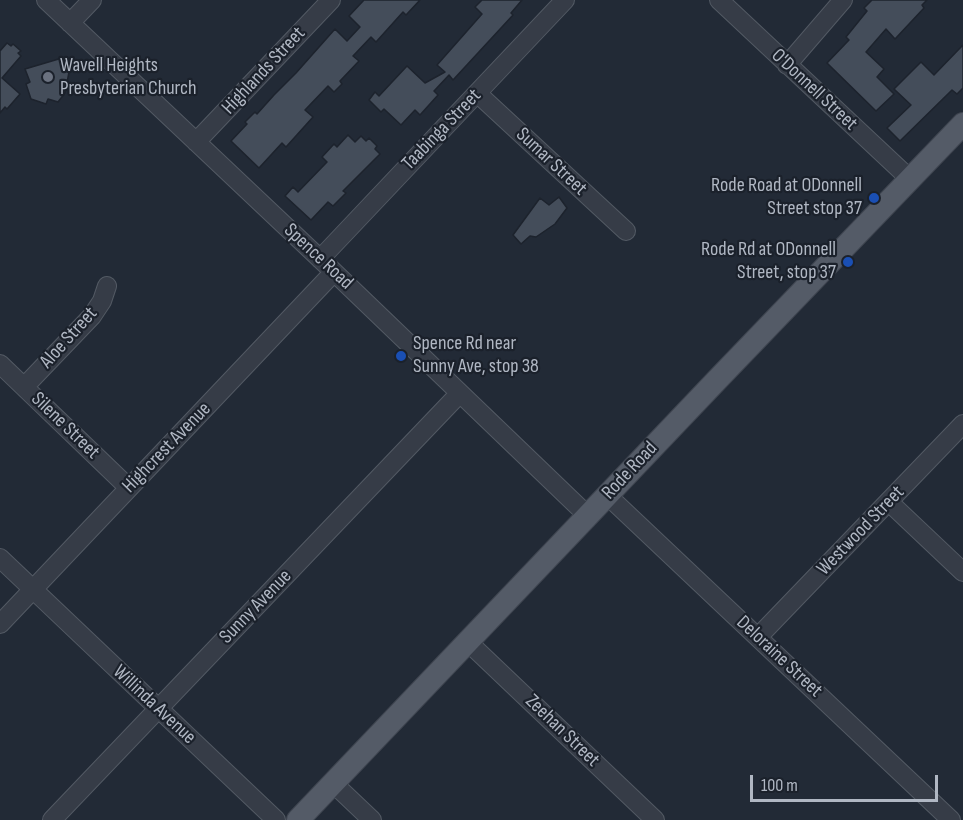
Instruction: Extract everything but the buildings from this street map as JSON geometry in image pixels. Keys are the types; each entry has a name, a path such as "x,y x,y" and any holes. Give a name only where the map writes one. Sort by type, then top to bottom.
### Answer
{"main road":[{"name":"Rode Road","path":"298,820 963,124"}],"street":[{"name":"Spence Road","path":"46,0 588,516"},
{"path":"70,23 92,0"},
{"name":"Highlands Street","path":"196,142 331,0"},
{"name":"Taabinga Street","path":"320,259 565,0"},
{"name":"O'Donnell Street","path":"719,0 910,179"},
{"path":"787,65 843,0"},
{"name":"Sumar Street","path":"477,93 626,231"},
{"name":"Highcrest Avenue","path":"0,624 334,272"},
{"name":"Aloe Street","path":"24,387 92,316 102,301 107,286"},
{"name":"Silene Street","path":"0,364 129,488"},
{"name":"Sunny Avenue","path":"52,820 460,393"},
{"name":"Westwood Street","path":"758,637 963,424"},
{"name":"Deloraine Street","path":"607,495 951,820"},
{"path":"889,502 963,572"},
{"name":"Willinda Avenue","path":"0,558 276,820"},
{"name":"Zeehan Street","path":"468,642 656,820"},
{"path":"333,783 372,820"}],"place":[{"name":"Wavell Heights Presbyterian Church","path":"48,77"},
{"name":"Rode Road at ODonnell Street stop 37","path":"874,198"},
{"name":"Rode Rd at ODonnell Street, stop 37","path":"848,262"},
{"name":"Spence Rd near Sunny Ave, stop 38","path":"401,356"}]}
